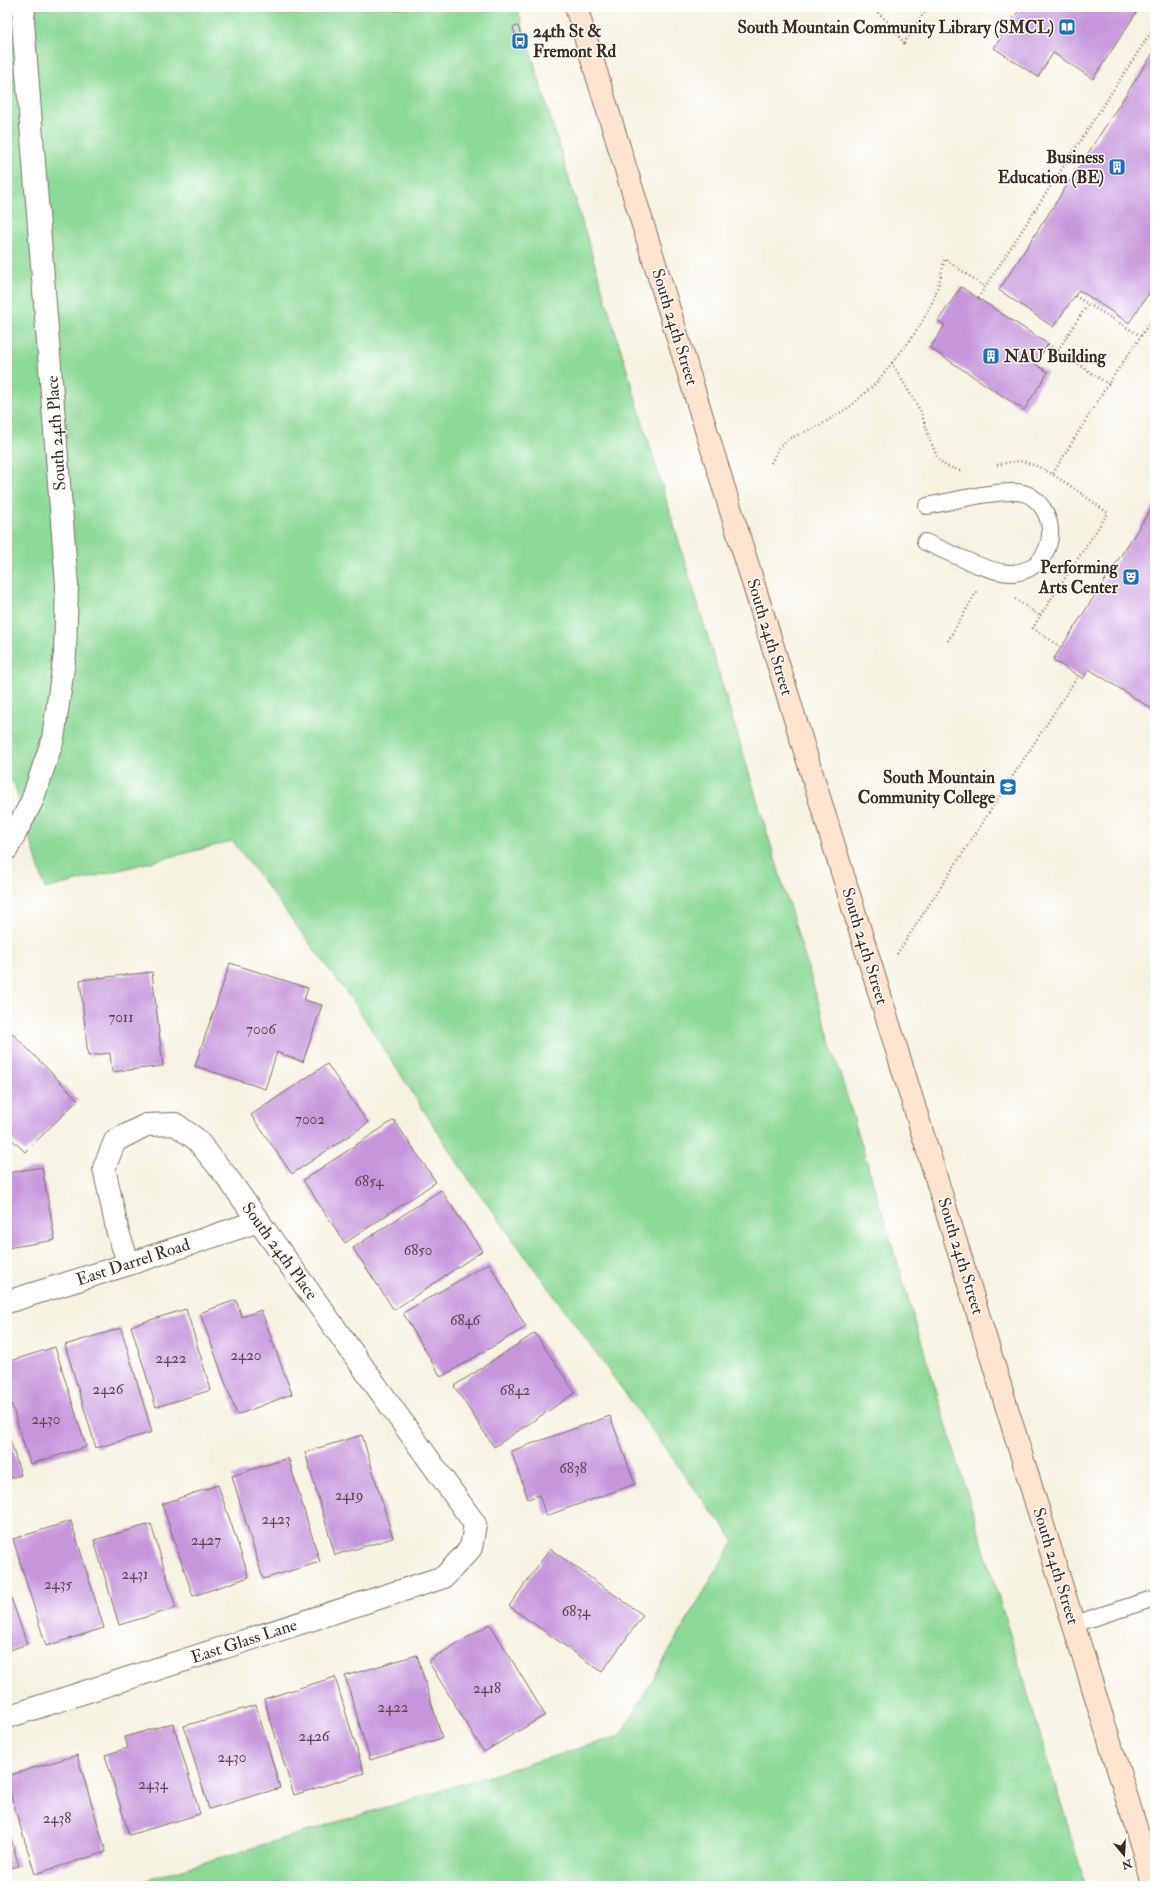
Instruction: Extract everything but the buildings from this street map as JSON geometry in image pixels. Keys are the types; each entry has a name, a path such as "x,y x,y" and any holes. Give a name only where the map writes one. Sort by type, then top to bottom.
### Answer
{"main road":[{"name":"South 24th Street","path":"576,7 1154,1886"}],"street":[{"name":"South 24th Place","path":"7,849 32,801 53,739 65,654 67,585 23,22 24,7"},
{"name":"South 24th Place","path":"129,1264 118,1233 104,1168 115,1141 146,1125 175,1124 196,1139 227,1177 475,1524 471,1548"},
{"name":"East Darrel Road","path":"7,1302 129,1264 258,1221"},
{"name":"East Glass Lane","path":"7,1717 444,1577 471,1548"}],"lane":[{"path":"925,542 996,571 1012,573 1023,571 1034,565 1044,554 1050,543 1051,525 1046,513 1036,499 1023,493 1007,492 927,506"},
{"path":"1074,1624 1155,1598"}],"path":[{"path":"872,7 887,21 904,43 928,7"},
{"path":"978,298 1155,26"},
{"path":"771,463 779,448 788,440 819,426 851,406 876,383 908,344 924,318 938,287 945,259 985,287"},
{"path":"1075,296 1141,336"},
{"path":"1058,350 1088,304"},
{"path":"1052,475 1108,384 1155,314"},
{"path":"1048,344 1108,384"},
{"path":"892,363 908,387 921,412 938,459 946,466 966,472"},
{"path":"995,466 1014,461 1024,462 1042,468 1108,513 1033,628 1061,648"},
{"path":"948,641 980,586"},
{"path":"1009,596 1040,616"},
{"path":"877,985 1078,676"}],"green space":[{"path":"7,7 517,7 1086,1886 127,1886 620,1736 734,1540 711,1511 461,1168 355,1004 233,841 45,889 14,783 7,778"}],"place":[{"name":"South Mountain Community Library (SMCL)","path":"1067,27"},
{"name":"24th St & Fremont Rd","path":"520,41"},
{"name":"Business Education (BE)","path":"1117,167"},
{"name":"NAU Building","path":"991,356"},
{"name":"Performing Arts Center","path":"1131,577"},
{"name":"South Mountain Community College","path":"1008,787"}]}
